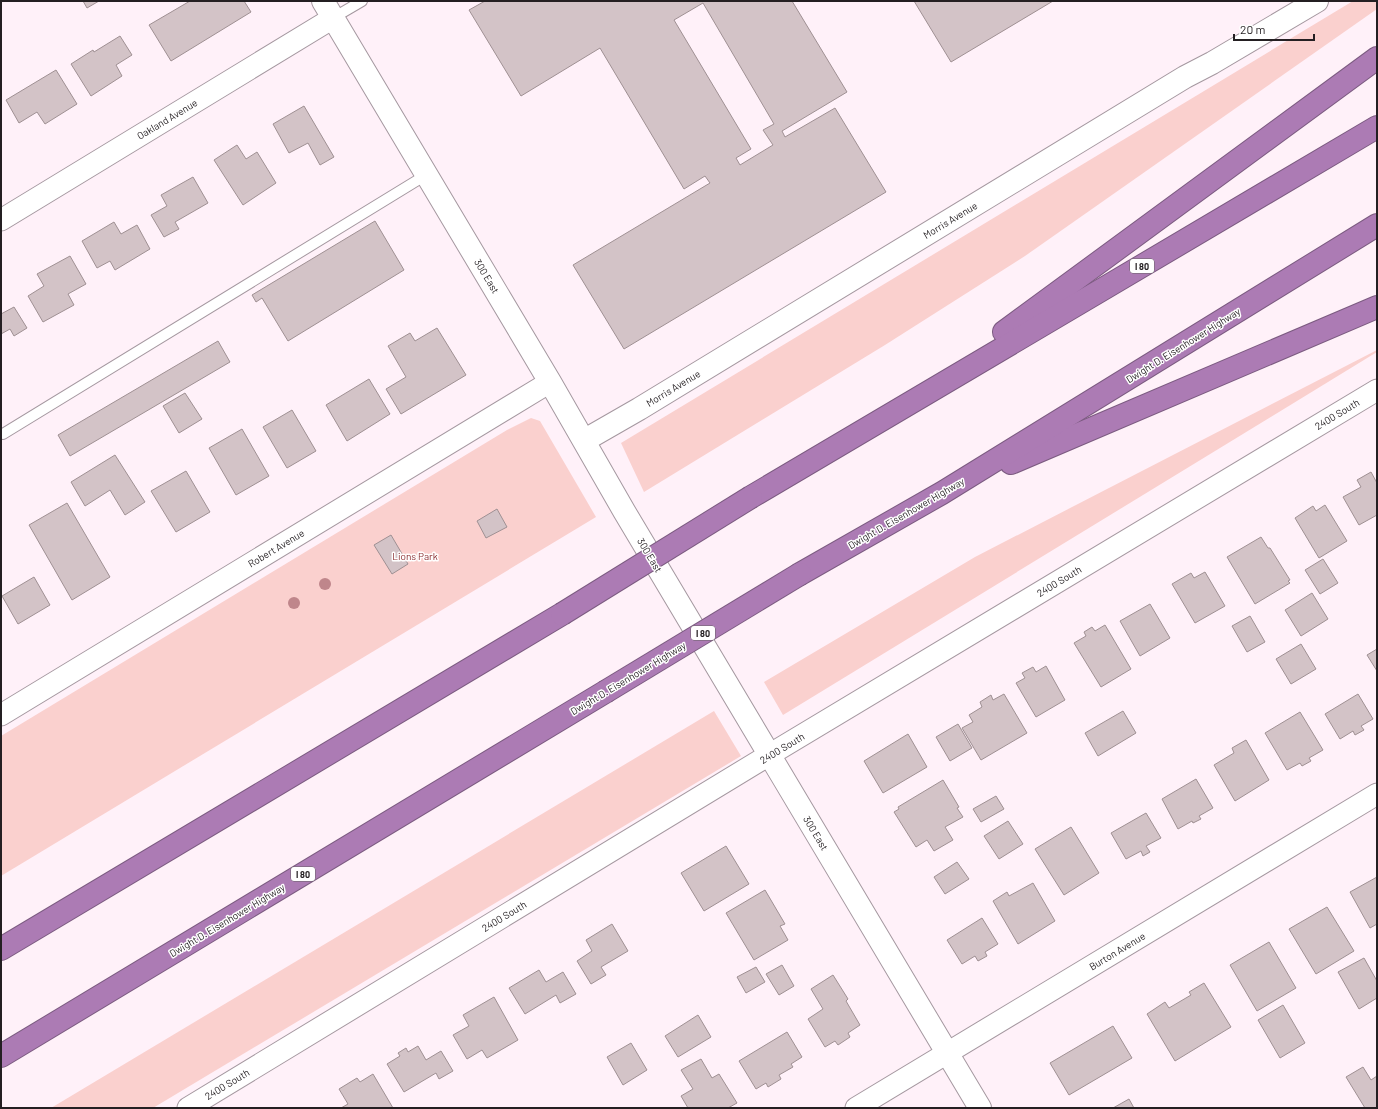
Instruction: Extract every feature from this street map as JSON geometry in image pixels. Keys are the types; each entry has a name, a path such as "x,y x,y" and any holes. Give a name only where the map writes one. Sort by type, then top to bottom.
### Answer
{"highway":[{"path":"906,405 1377,58"},
{"name":"I 80","path":"1,949 562,614 751,497 1377,127"},
{"name":"Dwight D. Eisenhower Highway","path":"1,1056 800,574 942,493 1377,226"},
{"path":"942,493 1377,307"}],"street":[{"name":"Morris Avenue","path":"584,440 653,401 1185,77 1212,63 1317,1"},
{"name":"300 East","path":"328,9 550,382 624,511 980,1108"},
{"name":"Oakland Avenue","path":"1,220 328,9"},
{"name":"Robert Avenue","path":"1,715 550,382"},
{"name":"2400 South","path":"188,1108 769,755 1377,390"},
{"name":"Burton Avenue","path":"856,1108 1377,794"}],"lane":[{"path":"328,9 362,1"},
{"path":"3,434 426,175"}],"green space":[{"path":"1353,1 1377,1 1377,9 1025,256 885,345 644,492 621,443"},
{"path":"1377,350 1377,352 783,715 764,682 975,557"},
{"name":"Lions Park","path":"531,418 540,421 596,517 1,876 1,736 507,430"},
{"path":"714,711 741,756 153,1108 51,1108"}],"building":[{"path":"83,1 99,1 87,8"},
{"path":"190,1 244,1 251,12 171,61 149,25"},
{"path":"485,1 792,1 847,92 782,131 785,137 835,108 886,192 624,349 573,265 710,183 705,176 684,189 600,48 521,96 469,10","holes":["703,3 774,124 763,130 773,145 740,165 736,158 751,149 674,20"]},
{"path":"914,1 1053,1 951,62"},
{"path":"120,36 132,55 116,65 122,76 91,96 71,64 93,50 94,52"},
{"path":"56,70 77,104 45,124 37,112 19,123 6,100"},
{"path":"304,106 334,157 320,165 308,143 289,153 273,124"},
{"path":"237,145 246,159 257,152 276,183 243,205 214,160"},
{"path":"193,177 208,203 175,222 179,229 164,237 151,215 167,206 161,195"},
{"path":"375,221 404,270 288,341 262,298 256,302 252,295"},
{"path":"114,222 121,234 137,225 150,249 115,270 110,261 97,268 82,241"},
{"path":"70,256 86,284 68,294 74,305 43,322 28,296 44,286 37,274"},
{"path":"14,307 27,328 14,336 10,329 1,334 1,314"},
{"path":"437,328 466,375 401,414 386,389 406,377 388,346 410,333 415,341"},
{"path":"218,341 230,362 70,456 58,435"},
{"path":"369,379 390,414 347,441 326,405"},
{"path":"185,393 202,419 179,433 163,406"},
{"path":"292,410 316,451 287,468 263,427"},
{"path":"242,429 269,476 236,495 209,448"},
{"path":"115,455 145,502 125,515 110,490 85,506 71,482"},
{"path":"186,471 210,512 176,532 151,491"},
{"path":"1371,472 1377,483 1377,515 1359,525 1343,497 1361,487 1357,480"},
{"path":"67,503 110,577 72,600 29,525"},
{"path":"1325,505 1347,541 1319,558 1295,518 1313,506 1316,511"},
{"path":"497,509 507,527 486,538 477,521"},
{"path":"391,535 408,564 392,574 374,545"},
{"path":"1261,537 1268,548 1270,548 1290,580 1288,581 1290,583 1255,604 1227,557"},
{"path":"1323,559 1338,583 1320,594 1305,570"},
{"path":"1205,572 1225,606 1195,623 1172,584 1191,573 1194,578"},
{"path":"34,577 50,605 18,624 2,596"},
{"path":"1312,593 1328,619 1301,636 1285,610"},
{"path":"1150,604 1170,638 1140,656 1120,621"},
{"path":"1250,616 1265,642 1247,652 1232,626"},
{"path":"1105,625 1131,669 1101,687 1074,643 1086,636 1084,632 1092,627 1095,631"},
{"path":"1301,644 1316,669 1291,684 1276,659"},
{"path":"1377,649 1377,671 1367,655"},
{"path":"1046,666 1065,700 1036,717 1016,683 1025,678 1022,673 1033,667 1036,672"},
{"path":"1004,694 1027,733 981,760 962,728 973,722 969,715 982,707 980,702 991,695 993,700"},
{"path":"1358,694 1373,719 1361,726 1364,730 1355,735 1353,731 1340,739 1325,714"},
{"path":"1123,711 1136,733 1098,756 1085,733"},
{"path":"1300,712 1323,750 1309,758 1311,761 1302,766 1300,763 1287,770 1265,733"},
{"path":"958,724 972,748 950,761 936,737"},
{"path":"908,734 927,767 883,793 864,761"},
{"path":"1246,740 1269,780 1235,801 1214,765 1234,753 1232,748"},
{"path":"1196,779 1213,808 1199,816 1201,819 1193,823 1192,821 1178,829 1162,799"},
{"path":"943,780 959,807 957,808 963,817 945,827 953,840 934,851 927,840 916,847 894,812 899,809 898,807"},
{"path":"996,796 1004,809 981,822 973,809"},
{"path":"1146,813 1161,838 1146,846 1150,852 1143,856 1141,851 1126,859 1111,833"},
{"path":"1008,821 1023,844 999,859 984,836"},
{"path":"1071,827 1099,873 1064,895 1035,849"},
{"path":"726,846 749,884 704,911 681,873"},
{"path":"957,862 969,879 945,894 934,877"},
{"path":"1377,877 1377,924 1370,928 1350,892"},
{"path":"1033,883 1055,921 1018,944 993,901 1007,892 1009,896"},
{"path":"765,890 785,924 780,926 788,940 754,960 726,913"},
{"path":"1327,907 1354,951 1316,974 1289,929"},
{"path":"982,918 998,944 985,952 987,956 978,961 975,956 962,964 947,940"},
{"path":"612,924 628,951 601,967 606,975 591,984 577,961 592,951 586,940"},
{"path":"1269,942 1296,988 1257,1011 1230,965"},
{"path":"1364,958 1377,981 1377,998 1359,1009 1338,972"},
{"path":"782,965 794,986 779,995 766,974"},
{"path":"756,967 765,982 746,993 737,977"},
{"path":"539,970 546,982 563,972 576,994 560,1003 556,995 525,1014 509,988"},
{"path":"833,975 848,999 846,1001 860,1025 848,1033 850,1037 838,1045 835,1041 825,1047 808,1019 823,1009 811,989"},
{"path":"1204,983 1231,1027 1175,1061 1147,1014 1165,1002 1169,1008 1191,995 1189,992"},
{"path":"494,997 518,1040 487,1058 482,1050 467,1059 453,1035 469,1026 463,1015"},
{"path":"1283,1005 1305,1043 1280,1058 1258,1020"},
{"path":"698,1015 711,1037 678,1057 665,1036"},
{"path":"1113,1026 1132,1058 1069,1095 1050,1063"},
{"path":"787,1032 802,1057 791,1064 793,1067 779,1075 781,1079 768,1087 766,1083 756,1089 739,1061"},
{"path":"631,1043 647,1070 623,1085 607,1057"},
{"path":"418,1046 426,1060 441,1051 453,1071 439,1079 436,1073 404,1092 387,1064 400,1056 398,1053 406,1048 408,1052"},
{"path":"701,1059 712,1078 719,1074 737,1103 728,1108 688,1108 681,1096 693,1089 681,1070"},
{"path":"1363,1067 1371,1080 1377,1076 1377,1108 1365,1108 1346,1077"},
{"path":"373,1074 393,1108 341,1108 348,1104 339,1089 357,1078 360,1082"},
{"path":"1129,1099 1134,1108 1113,1108"}]}
